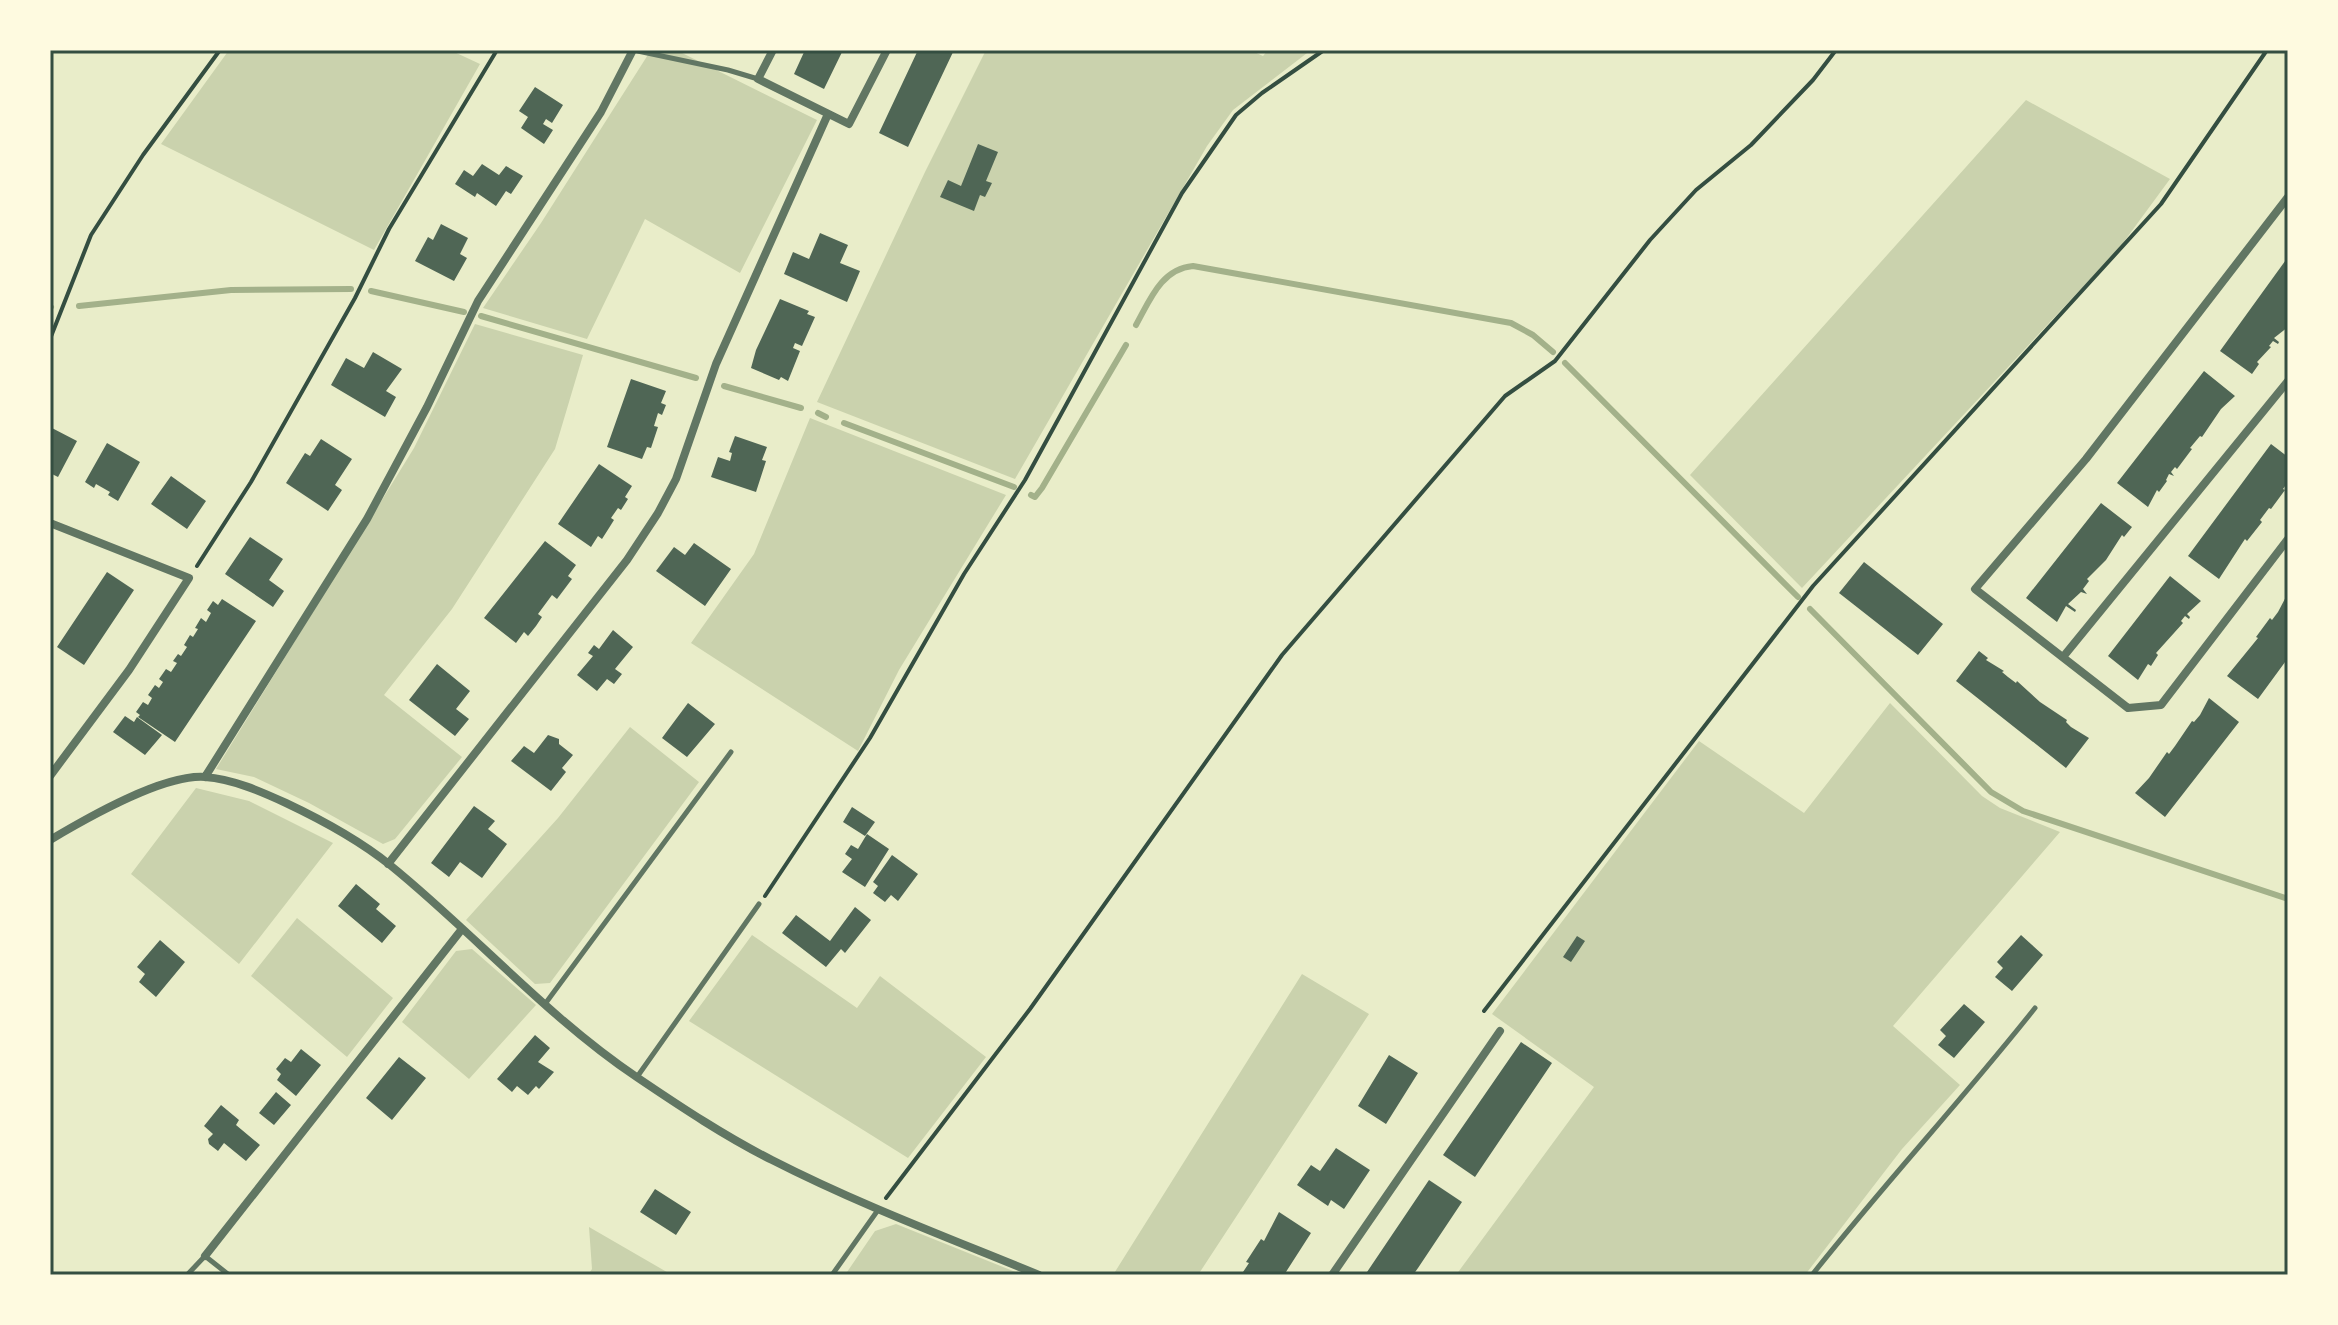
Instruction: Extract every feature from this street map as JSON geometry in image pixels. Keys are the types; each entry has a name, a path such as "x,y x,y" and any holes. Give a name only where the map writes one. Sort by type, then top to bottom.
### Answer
{"street":[{"path":"205,777 367,519 427,407 478,301 601,112 633,50"},
{"path":"773,50 758,79 849,124 887,50"},
{"path":"388,864 559,649 627,560 658,513 692,440 716,364 828,114"},
{"path":"2288,197 2086,459 1975,589 2128,708 2161,705 2288,539"},
{"path":"2063,657 2288,381"},
{"path":"50,523 189,578 120,682 50,776"},
{"path":"50,840 146,790 179,780 205,777 275,798 336,829 388,864 545,1004 637,1077 770,1159 878,1210 1039,1275"},
{"path":"205,1256 462,929"},
{"path":"1332,1275 1500,1031"}],"lane":[{"path":"633,50 758,79"},
{"path":"545,1004 731,752"},
{"path":"637,1077 684,1006 759,904"},
{"path":"1812,1275 2035,1008"},
{"path":"832,1275 878,1210"},
{"path":"187,1275 205,1256 229,1275"}],"path":[{"path":"50,339 91,235 143,155 220,50"},
{"path":"189,578 258,469 355,298 389,229 497,50"},
{"path":"759,904 863,750 964,574 1025,480 1182,193 1236,115 1324,50"},
{"path":"878,1210 1030,1009 1282,655 1505,396 1555,361 1650,240 1696,190 1751,145 1813,80 1836,50"},
{"path":"1484,1011 1813,586 2161,204 2267,50"}],"green space":[{"path":"229,50 450,50 480,64 374,250 161,144"},
{"path":"651,50 676,50 817,120 740,273 645,219 587,339 483,308 541,223"},
{"path":"986,50 1250,50 1263,56 1268,50 1311,50 1233,110 1207,146 1015,479 817,402"},
{"path":"2026,100 2170,179 2120,247 1802,588 1690,475"},
{"path":"475,324 583,355 555,449 452,609 384,695 462,757 395,839 383,844 254,777 216,769 414,448"},
{"path":"810,418 1006,495 899,670 858,751 691,643 754,554"},
{"path":"1890,703 1982,796 2000,808 2060,832 1893,1026 1960,1085 1902,1149 1805,1275 1456,1275 1594,1087 1492,1014 1699,741 1804,813"},
{"path":"630,727 699,782 550,983 535,984 466,920 558,818"},
{"path":"196,788 249,801 333,843 239,964 131,874"},
{"path":"297,918 393,998 347,1057 251,976"},
{"path":"752,935 857,1008 880,976 986,1057 908,1158 689,1021"},
{"path":"472,949 536,1005 469,1079 402,1022 456,951"},
{"path":"1302,974 1369,1014 1198,1275 1113,1275"},
{"path":"896,1224 1023,1275 845,1275 875,1231"},
{"path":"589,1227 672,1275 588,1275 592,1269"}],"building":[{"path":"805,50 843,50 824,89 794,74"},
{"path":"918,50 954,50 908,147 879,133"},
{"path":"535,87 563,105 552,123 546,119 543,124 553,130 544,144 521,128 528,117 519,111"},
{"path":"978,144 998,152 986,181 992,183 985,197 980,195 974,211 940,197 948,180 961,186"},
{"path":"482,164 499,175 506,166 523,176 511,194 506,191 496,206 477,193 475,197 455,184 464,170 473,176"},
{"path":"441,224 468,238 460,254 467,258 454,281 415,261 428,237 433,240"},
{"path":"820,233 848,245 840,263 860,271 847,302 784,274 793,252 809,259"},
{"path":"2288,257 2288,327 2274,338 2278,344 2273,341 2252,374 2220,351"},
{"path":"780,299 809,311 807,314 815,317 802,346 795,343 793,348 800,351 788,381 751,368"},
{"path":"373,352 402,369 386,391 396,397 385,417 331,385 346,358 364,368"},
{"path":"2204,371 2235,396 2190,448 2177,469 2175,467 2171,472 2174,476 2169,474 2148,507 2117,483"},
{"path":"631,379 666,391 661,403 666,405 662,415 658,413 654,426 658,427 651,448 647,447 642,459 607,447"},
{"path":"50,427 77,441 58,477 50,473"},
{"path":"735,436 767,447 756,492 711,477 718,457 730,461 732,453 729,452"},
{"path":"321,439 352,459 335,485 342,490 328,511 286,483 305,453 310,456"},
{"path":"107,443 140,462 118,501 108,495 110,492 85,482"},
{"path":"2271,444 2288,457 2285,490 2247,541 2245,539 2219,579 2188,556"},
{"path":"599,464 632,486 625,497 628,499 611,518 614,520 602,539 598,536 591,547 558,524"},
{"path":"171,476 206,501 187,529 151,504"},
{"path":"2101,503 2132,527 2087,579 2089,581 2083,589 2087,594 2081,592 2068,604 2075,612 2066,606 2057,622 2026,598"},
{"path":"250,537 283,559 269,580 284,591 273,607 225,574"},
{"path":"545,541 576,565 568,576 572,579 557,599 552,595 538,614 542,617 536,626 528,636 524,632 516,643 484,618"},
{"path":"694,543 731,569 705,606 656,571 674,547 685,555"},
{"path":"1864,562 1943,624 1918,655 1839,593"},
{"path":"107,572 134,590 84,665 57,647"},
{"path":"2170,576 2201,601 2187,614 2189,619 2185,616 2181,621 2183,623 2156,653 2158,655 2151,666 2148,664 2138,680 2108,656"},
{"path":"2288,593 2288,658 2258,699 2227,676 2270,618 2272,620 2278,612"},
{"path":"222,599 256,621 175,742 138,717 140,715 136,712 143,702 148,705 152,698 148,695 155,685 159,688 163,682 159,679 166,669 171,672 177,663 173,661 187,647 184,645 190,635 193,637 201,618 206,622 211,613 207,610 213,601 218,605"},
{"path":"613,630 633,647 615,669 622,674 614,684 607,679 597,691 577,675 593,656 588,653 594,645 599,649"},
{"path":"1979,651 1988,658 1986,660 2089,738 2066,768 1956,681"},
{"path":"437,664 470,691 456,709 469,719 455,736 409,700"},
{"path":"2209,698 2239,722 2165,817 2135,793 2200,715"},
{"path":"688,703 715,724 687,757 662,738"},
{"path":"125,716 134,722 137,717 162,735 145,755 113,732"},
{"path":"548,735 559,739 559,744 573,755 562,768 566,772 551,791 511,761 524,746 534,753"},
{"path":"474,806 495,821 488,829 507,844 482,878 460,862 449,877 431,863"},
{"path":"852,807 875,822 865,836 843,822"},
{"path":"867,834 889,849 865,887 842,872 852,859 845,854 851,845 858,849"},
{"path":"892,855 918,874 898,901 891,895 885,902 873,893 878,886 873,882"},
{"path":"356,884 380,904 376,909 396,926 382,943 338,906"},
{"path":"855,907 871,920 845,953 841,949 826,967 782,933 796,915 830,941"},
{"path":"2021,935 2043,955 2012,991 1995,977 2003,968 1997,962"},
{"path":"1577,936 1585,941 1571,962 1563,957"},
{"path":"160,940 185,962 156,997 139,982 145,974 137,967"},
{"path":"1964,1004 1985,1022 1954,1058 1938,1045 1946,1036 1940,1030"},
{"path":"535,1035 550,1048 538,1062 554,1072 539,1089 536,1086 528,1095 517,1086 512,1092 497,1079"},
{"path":"1521,1042 1552,1063 1475,1177 1443,1155"},
{"path":"301,1049 321,1065 296,1096 277,1080 281,1074 276,1069 285,1058 291,1062"},
{"path":"1389,1055 1418,1073 1386,1124 1358,1106"},
{"path":"399,1057 426,1078 392,1120 366,1098"},
{"path":"276,1092 291,1105 274,1125 259,1113"},
{"path":"221,1105 239,1120 236,1125 260,1145 246,1161 224,1143 218,1151 209,1144 208,1139 213,1134 204,1126"},
{"path":"1336,1148 1370,1170 1344,1209 1331,1200 1328,1206 1297,1185 1311,1165 1320,1171"},
{"path":"1429,1180 1462,1202 1418,1268 1413,1275 1365,1275"},
{"path":"655,1189 691,1212 676,1235 640,1212"},
{"path":"1279,1212 1311,1233 1284,1275 1241,1275 1249,1263 1246,1262 1261,1239 1264,1241"}],"waterway":[{"path":"1136,325 1165,279 1182,268 1193,266 1511,323 1533,335 1553,352"},
{"path":"79,306 231,290 351,289"},
{"path":"371,291 464,312"},
{"path":"481,316 696,378"},
{"path":"1031,495 1035,497 1042,488 1126,345"},
{"path":"1565,363 1798,597"},
{"path":"724,386 801,408"},
{"path":"818,413 826,417"},
{"path":"844,423 1014,487"},
{"path":"1810,609 1991,792 2023,811 2288,899"}]}
